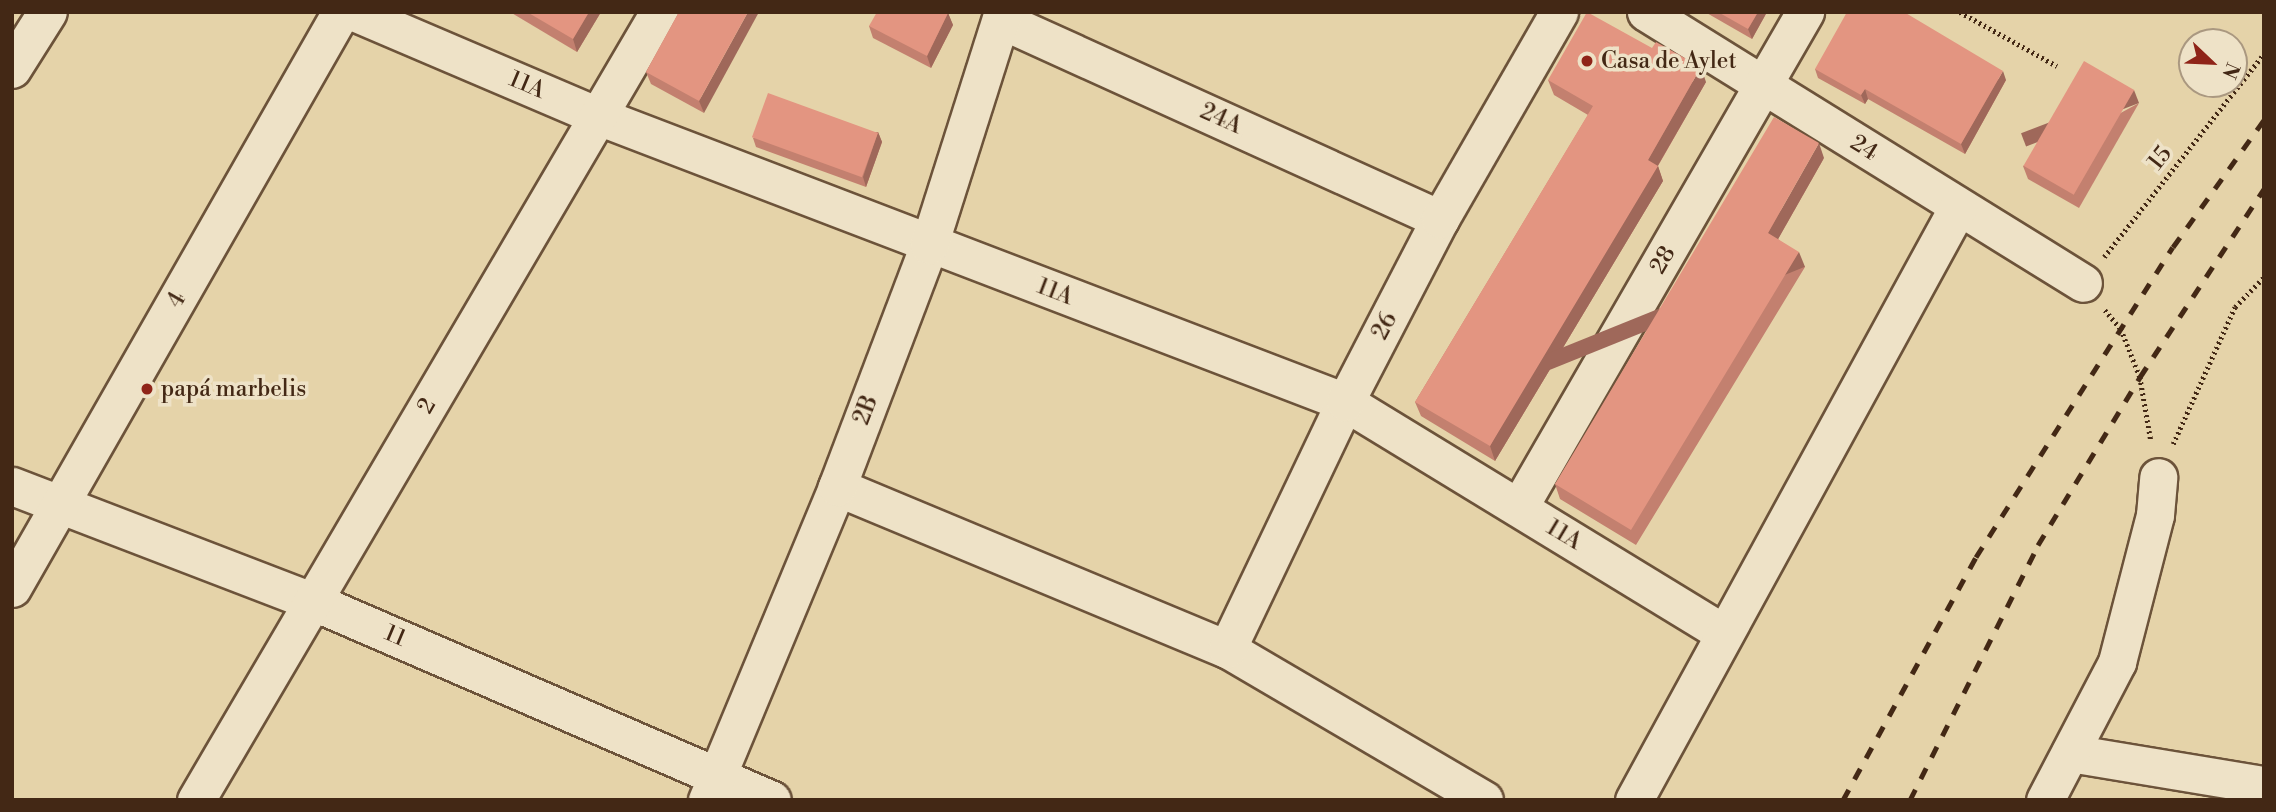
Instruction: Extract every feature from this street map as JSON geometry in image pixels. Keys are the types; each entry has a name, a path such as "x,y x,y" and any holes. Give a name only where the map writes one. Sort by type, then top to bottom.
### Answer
{"street":[{"path":"12,69 48,12"},
{"name":"4","path":"12,588 341,12"},
{"name":"11A","path":"354,12 598,116 929,245 1345,402 1724,633"},
{"name":"2","path":"195,800 659,12"},
{"name":"26","path":"1227,649 1345,402 1440,219 1559,12"},
{"name":"24","path":"1646,12 2083,283"},
{"name":"28","path":"1519,507 1805,12"},
{"name":"24A","path":"1002,16 1440,219"},
{"name":"2B","path":"712,787 837,487 929,245 1002,16"},
{"path":"1634,800 1958,207"},
{"path":"2045,800 2117,662 2155,516 2158,477"},
{"name":"11","path":"12,486 312,601 712,787 772,800"},
{"path":"837,487 1227,649 1484,800"},
{"path":"2070,753 2248,789"}],"path":[{"path":"1960,12 2057,65"},
{"name":"15","path":"2083,283 2264,54"},
{"path":"2158,477 2235,307 2264,277"},
{"path":"2083,283 2121,329 2135,365 2158,477"}],"building":[{"path":"527,12 589,12 573,39"},
{"path":"679,12 748,12 699,101 646,72"},
{"path":"877,12 948,13 927,56 869,26"},
{"path":"1587,12 1652,48 1656,42 1701,67 1648,160 1658,166 1490,446 1415,402 1593,106 1548,80"},
{"path":"1718,12 1758,12 1748,29"},
{"path":"1847,12 1904,12 2003,71 1961,144 1865,89 1861,95 1815,69"},
{"path":"2084,61 2134,90 2074,195 2024,166"},
{"path":"768,93 878,133 862,177 752,137"},
{"path":"1774,117 1819,143 1768,233 1799,252 1631,530 1555,484"}],"railway":[{"path":"1843,800 1976,557 2173,247 2264,120"},
{"path":"1910,800 2038,545 2140,377 2264,189"}],"place":[{"name":"Casa de Aylet","path":"1587,61"},
{"name":"papá marbelis","path":"147,389"}]}
